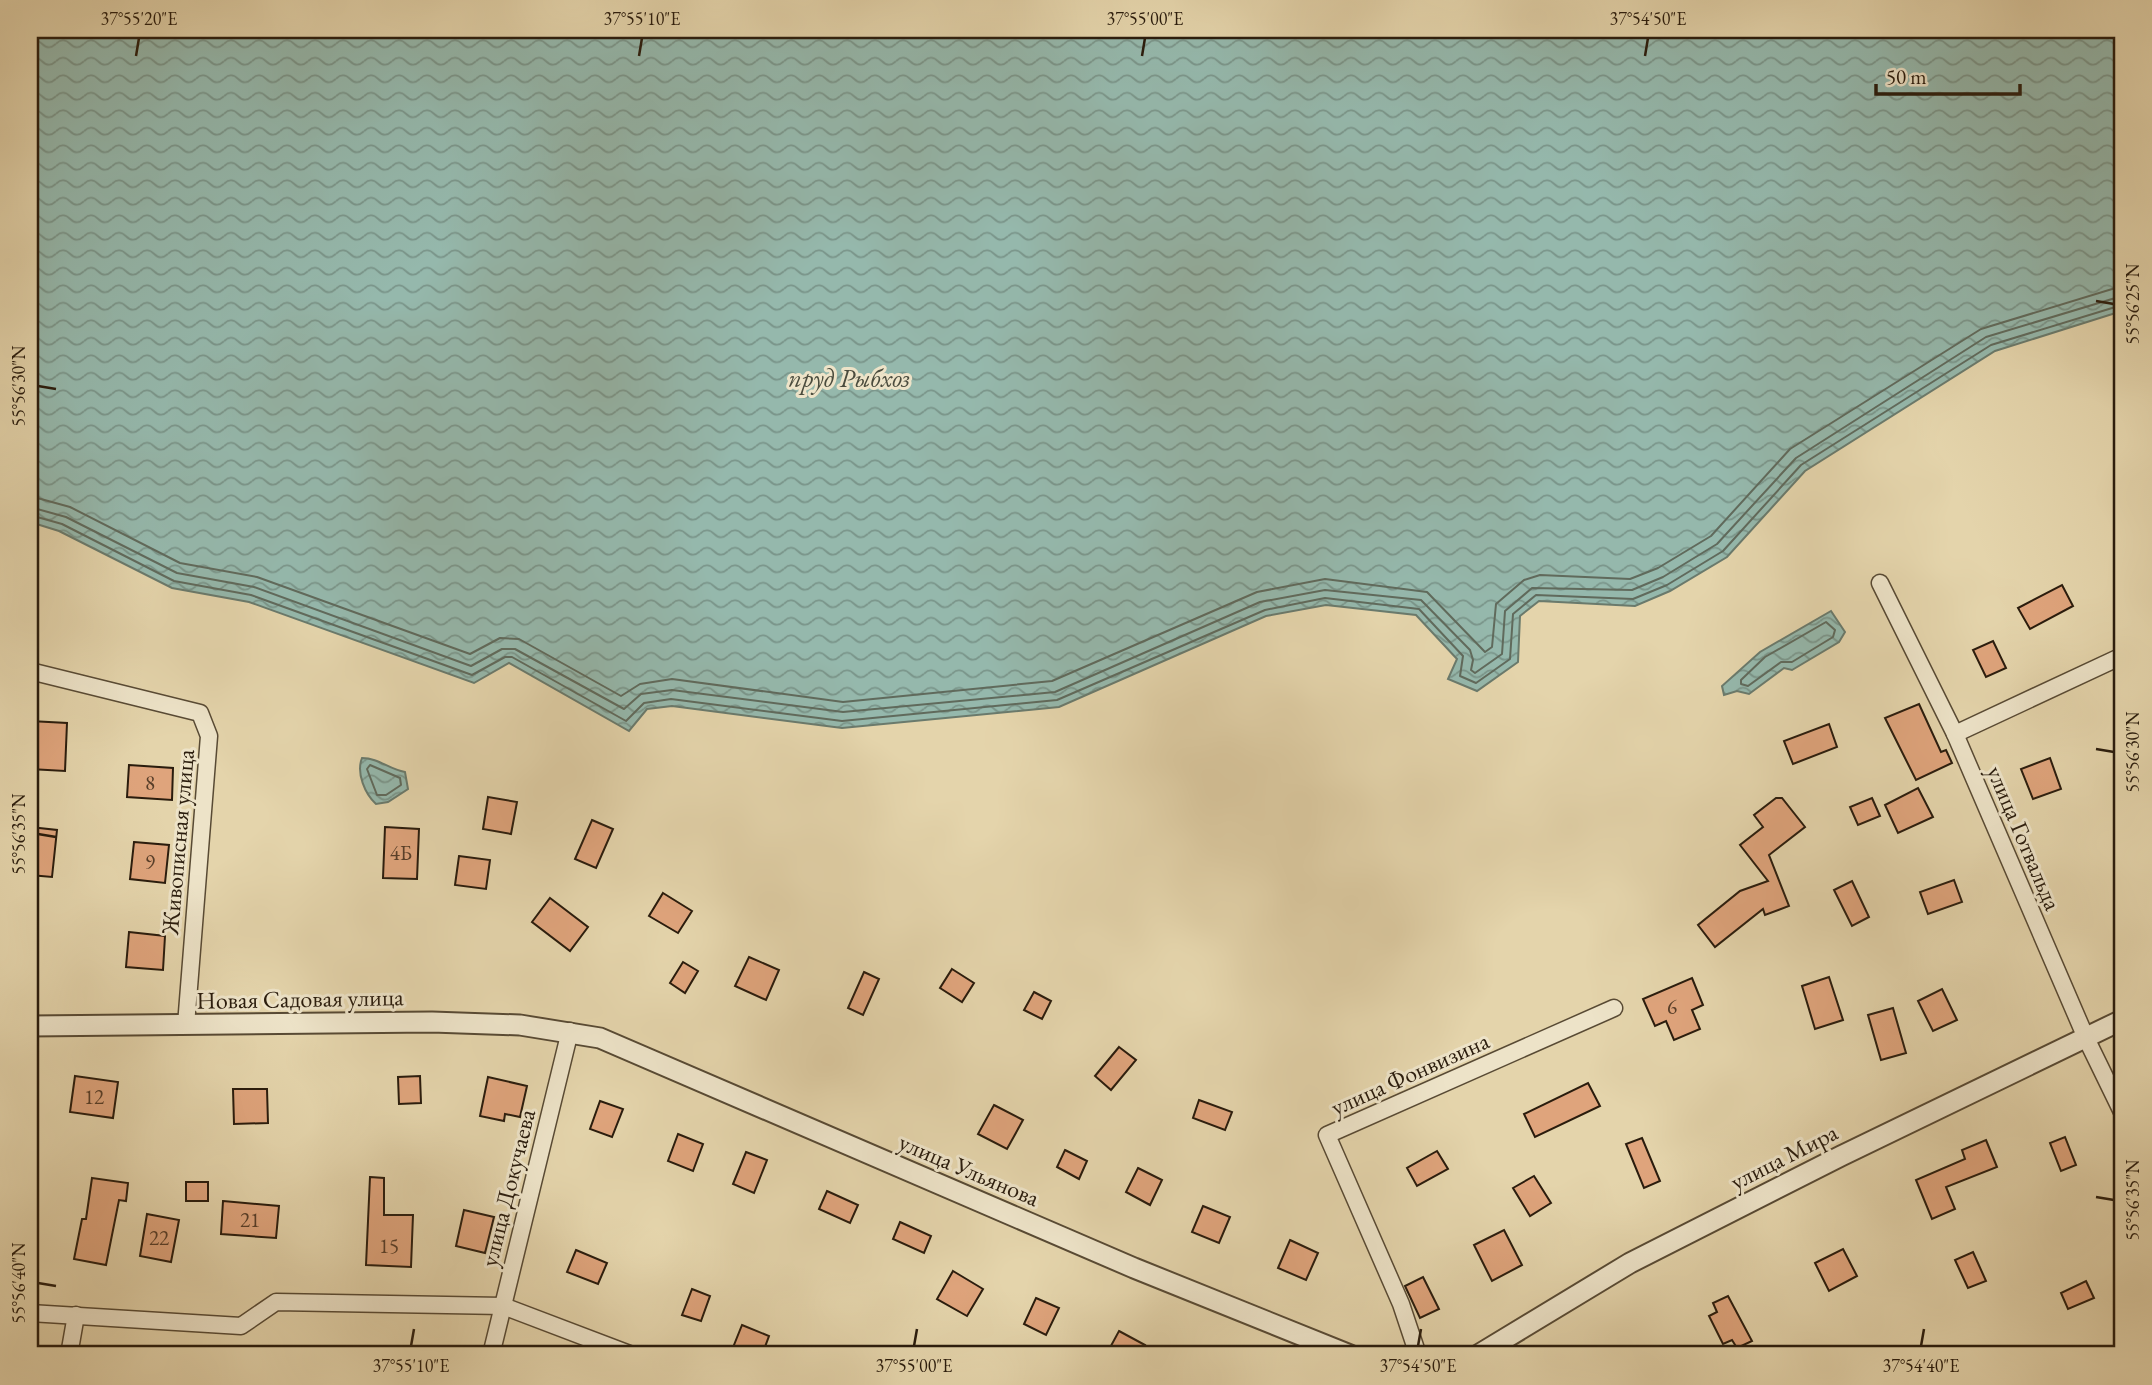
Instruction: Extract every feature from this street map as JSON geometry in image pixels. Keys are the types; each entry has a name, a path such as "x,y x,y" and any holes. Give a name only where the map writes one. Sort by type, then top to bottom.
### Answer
{"street":[{"name":"улица Готвальда","path":"1880,583 1955,734 2086,1038 2122,1112"},
{"path":"1955,734 2122,656"},
{"name":"Живописная улица","path":"30,671 200,713 209,736 186,1025"},
{"name":"улица Фонвизина","path":"1418,1355 1401,1304 1327,1135 1614,1008"},
{"name":"улица Мира","path":"1478,1355 1630,1263 2122,1020"},
{"name":"Новая Садовая улица","path":"30,1027 432,1022 520,1025 570,1031"},
{"name":"улица Докучаева","path":"491,1355 570,1031"},
{"name":"улица Ульянова","path":"570,1031 603,1039 1134,1268 1350,1355"},
{"path":"30,1313 241,1326 276,1302 503,1306 632,1355"},
{"path":"69,1355 76,1315"}],"water":[{"name":"пруд Рыбхоз","path":"30,30 2122,30 2122,311 1995,351 1805,471 1727,557 1670,591 1635,606 1539,601 1520,616 1518,662 1477,691 1448,679 1457,659 1416,615 1326,605 1266,616 1059,707 842,728 672,706 647,709 629,731 509,663 474,683 249,602 172,588 59,531 30,522"},
{"path":"1831,611 1845,632 1839,642 1792,670 1784,668 1749,694 1737,691 1724,695 1722,686 1760,652"},
{"path":"362,758 405,772 408,789 388,802 376,804 363,783 360,770"}],"building":[{"path":"2062,585 2073,606 2030,629 2018,608"},
{"path":"1993,641 2006,668 1986,677 1973,650"},
{"path":"1919,704 1941,752 1946,750 1952,763 1916,780 1885,718"},
{"path":"30,721 67,723 65,771 30,769"},
{"path":"1829,724 1837,747 1793,764 1784,741"},
{"path":"2050,758 2061,789 2033,799 2021,769"},
{"path":"129,765 173,768 172,800 127,797"},
{"path":"1918,788 1933,817 1898,833 1885,805"},
{"path":"488,797 517,802 511,834 483,829"},
{"path":"1776,798 1782,798 1805,827 1769,855 1789,906 1765,915 1763,909 1715,947 1698,925 1740,891 1768,881 1740,845 1763,827 1754,815"},
{"path":"1872,798 1880,816 1858,825 1850,807"},
{"path":"592,820 613,829 596,868 575,859"},
{"path":"30,827 57,830 52,877 30,875"},
{"path":"385,827 419,829 417,879 383,878"},
{"path":"134,842 169,845 165,883 130,879"},
{"path":"459,856 490,860 486,889 455,885"},
{"path":"1954,880 1962,902 1928,914 1920,892"},
{"path":"1852,881 1869,917 1852,926 1834,890"},
{"path":"663,893 692,911 678,933 649,916"},
{"path":"550,898 588,927 570,951 532,922"},
{"path":"129,932 165,936 163,970 126,967"},
{"path":"749,957 779,970 766,1000 735,986"},
{"path":"683,962 698,971 685,993 670,983"},
{"path":"952,969 974,983 962,1002 940,988"},
{"path":"864,972 879,979 863,1015 848,1008"},
{"path":"1829,977 1843,1020 1815,1029 1802,986"},
{"path":"1692,978 1703,1005 1692,1010 1700,1029 1674,1040 1666,1021 1655,1026 1643,999"},
{"path":"1942,989 1957,1020 1933,1031 1918,1001"},
{"path":"1034,992 1051,1001 1042,1019 1024,1010"},
{"path":"1893,1008 1906,1053 1881,1060 1868,1015"},
{"path":"1119,1047 1136,1060 1111,1090 1095,1076"},
{"path":"75,1076 118,1082 113,1118 70,1112"},
{"path":"420,1076 421,1103 399,1104 398,1077"},
{"path":"488,1077 527,1086 520,1117 505,1114 504,1121 480,1116"},
{"path":"1588,1083 1600,1106 1535,1137 1524,1114"},
{"path":"233,1089 267,1089 268,1123 234,1124"},
{"path":"1199,1100 1232,1112 1225,1130 1193,1118"},
{"path":"600,1101 623,1109 612,1137 590,1129"},
{"path":"994,1105 1023,1120 1007,1149 978,1134"},
{"path":"678,1134 703,1144 693,1171 668,1161"},
{"path":"2065,1137 2076,1165 2061,1171 2050,1143"},
{"path":"1642,1138 1660,1181 1644,1188 1626,1144"},
{"path":"1986,1140 1997,1167 1946,1187 1955,1209 1932,1219 1916,1180 1965,1159 1962,1150"},
{"path":"1065,1150 1087,1161 1079,1179 1057,1167"},
{"path":"1437,1151 1448,1169 1417,1186 1407,1168"},
{"path":"746,1152 767,1160 754,1193 733,1184"},
{"path":"1138,1168 1162,1180 1150,1205 1126,1192"},
{"path":"1534,1176 1551,1203 1530,1216 1513,1188"},
{"path":"370,1177 384,1178 384,1215 413,1215 411,1267 366,1265"},
{"path":"92,1178 128,1183 126,1201 119,1200 106,1265 74,1259 82,1219 86,1219"},
{"path":"186,1182 208,1182 208,1201 186,1201"},
{"path":"827,1191 858,1205 850,1223 819,1209"},
{"path":"223,1201 279,1206 276,1238 221,1234"},
{"path":"1203,1206 1230,1217 1219,1243 1192,1232"},
{"path":"464,1210 494,1217 485,1253 456,1246"},
{"path":"147,1214 179,1220 171,1262 140,1256"},
{"path":"900,1222 931,1236 924,1253 893,1239"},
{"path":"1504,1230 1522,1265 1492,1281 1474,1245"},
{"path":"1290,1240 1318,1253 1306,1280 1278,1268"},
{"path":"1843,1249 1857,1276 1829,1291 1815,1263"},
{"path":"576,1250 607,1263 598,1284 567,1272"},
{"path":"1973,1252 1986,1281 1968,1288 1955,1260"},
{"path":"953,1271 983,1289 967,1316 937,1299"},
{"path":"1423,1277 1439,1309 1420,1318 1405,1286"},
{"path":"2086,1281 2094,1298 2068,1309 2061,1293"},
{"path":"692,1289 710,1296 701,1321 682,1315"},
{"path":"1728,1296 1752,1341 1737,1348 1732,1340 1723,1344 1709,1316 1717,1312 1713,1303"},
{"path":"1036,1298 1059,1308 1046,1335 1024,1324"},
{"path":"742,1325 769,1336 762,1355 730,1355"},
{"path":"1119,1331 1145,1345 1140,1355 1106,1355"}]}
